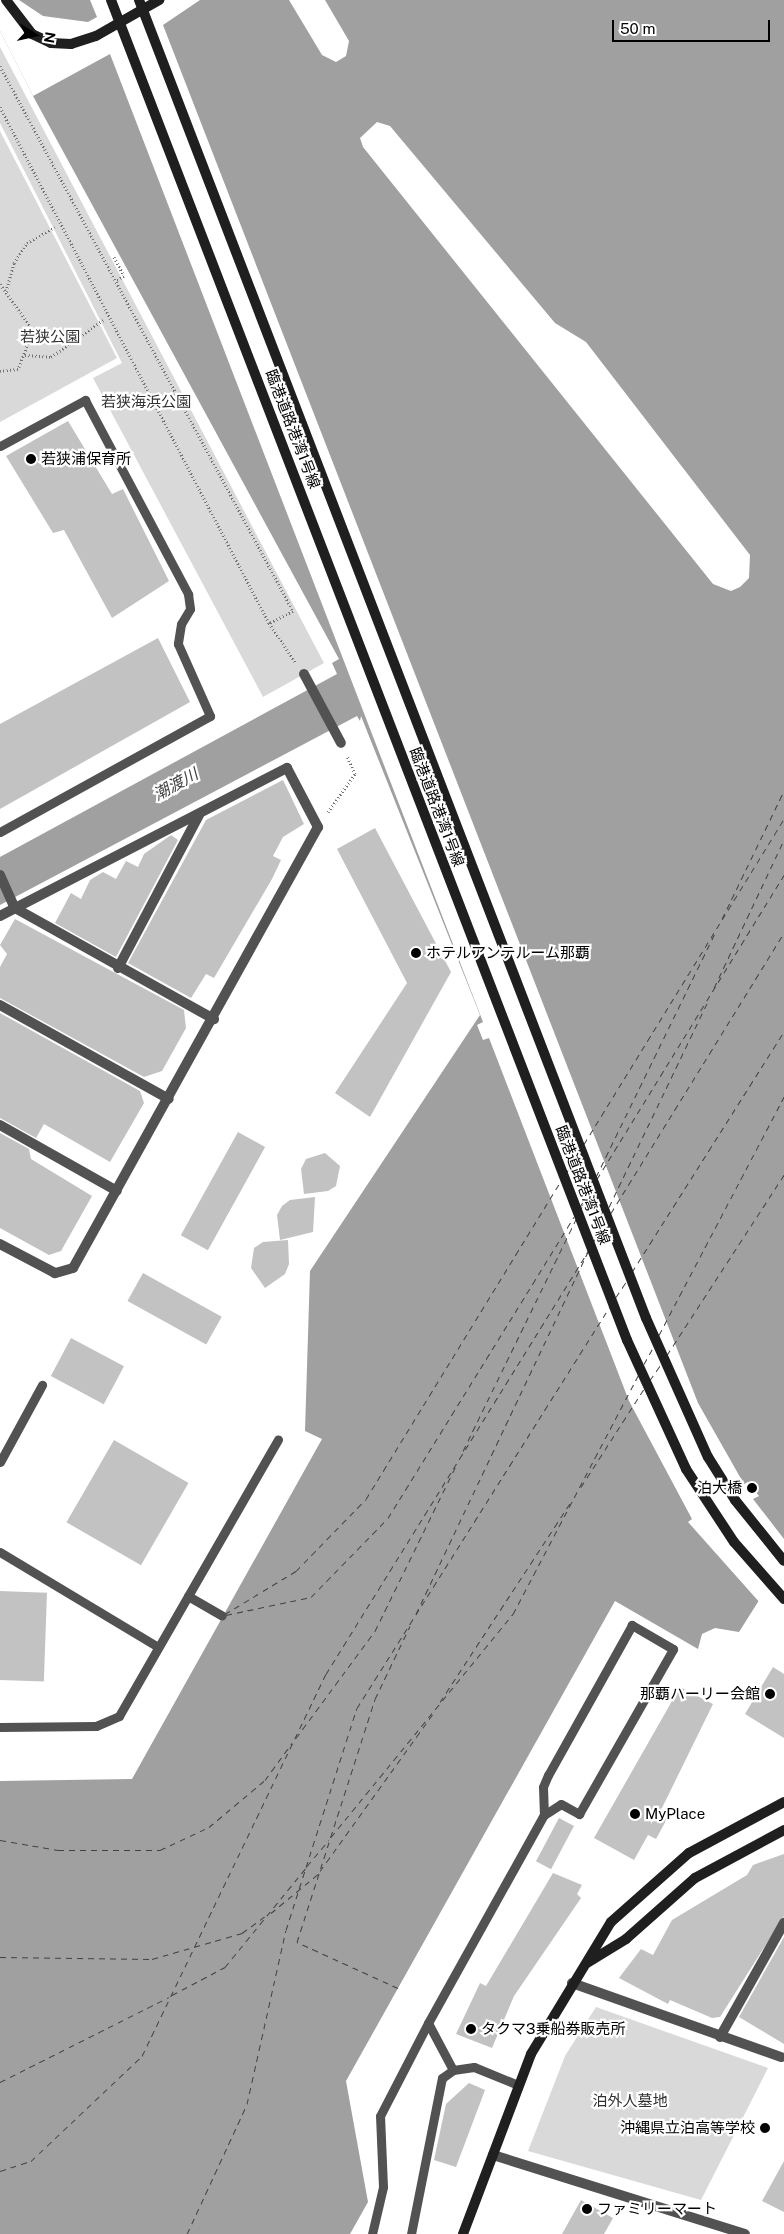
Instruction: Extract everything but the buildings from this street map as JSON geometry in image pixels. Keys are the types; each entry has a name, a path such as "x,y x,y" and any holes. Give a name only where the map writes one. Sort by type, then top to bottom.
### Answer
{"street":[{"path":"6,0 32,34 51,43 71,44 96,36 159,0"},
{"name":"臨港道路港湾1号線","path":"111,0 636,1365 686,1469 734,1542 784,1599"},
{"name":"臨港道路港湾1号線","path":"139,0 646,1318 708,1457 735,1500 784,1560"},
{"path":"304,674 341,743"},
{"path":"0,916 287,768 318,827 214,1019 73,1268 55,1273 0,1244"},
{"path":"118,968 199,815"},
{"path":"0,876 14,908 118,968 214,1019"},
{"path":"0,1005 169,1099"},
{"path":"0,1125 117,1191"},
{"path":"463,2234 518,2085 546,2025 611,1922 650,1884 689,1853 784,1802"},
{"path":"584,1964 626,1939 696,1878 784,1830"},
{"path":"720,2037 784,1924"},
{"path":"572,1983 720,2037 781,2057"},
{"path":"493,2155 745,2234"}],"lane":[{"path":"0,446 85,400 188,594 190,610 181,624 178,644 210,716 0,832"},
{"path":"0,1462 42,1385"},
{"path":"0,1727 96,1726 119,1716 278,1439"},
{"path":"0,1552 158,1647"},
{"path":"188,1596 222,1616"},
{"path":"372,2234 383,2187 380,2116 428,2023 544,1815 561,1804 579,1814 673,1649 632,1625 548,1775 543,1787 544,1815"},
{"path":"428,2023 453,2070"},
{"path":"411,2234 435,2095 442,2078 453,2070 474,2067 518,2085"}],"path":[{"path":"0,66 293,611 269,623"},
{"path":"0,107 269,623 304,674"},
{"path":"6,291 14,263 27,243 55,227"},
{"path":"114,257 124,276 115,281"},
{"path":"0,284 33,330 26,355 18,369 0,372"},
{"path":"26,355 51,357 103,320"},
{"path":"318,827 355,774 341,743"}],"green space":[{"name":"若狭海浜公園","path":"0,47 324,663 263,697 93,378 122,363 0,123"},
{"name":"若狭公園","path":"0,131 117,358 0,422"},
{"name":"泊外人墓地","path":"596,2007 768,2068 701,2200 528,2151 565,2056"}],"water":[{"name":"潮渡川","path":"0,0 784,0 784,1561 739,1632 715,1628 702,1634 698,1649 615,1601 346,2081 368,2202 350,2234 0,2234 0,1781 132,1779 322,1439 305,1431 310,1271 480,1015 361,716 360,721 357,716 0,905 0,857 337,674 332,663 339,659 33,96 0,31"}],"pier":[{"name":"泊大橋","path":"0,0 19,0 43,16 88,22 97,17 90,0 200,0 163,25 698,1403 744,1484 748,1482 759,1496 753,1499 784,1539 784,1566 761,1604 688,1522 692,1519 629,1401 489,1038 483,1040 477,1025 483,1022 110,54 33,96 0,31"},
{"path":"289,0 325,0 349,41 346,56 336,62 322,55"},
{"path":"377,122 390,126 555,323 586,342 750,555 749,578 740,587 731,591 713,584 363,147 360,138"}],"ferry route":[{"path":"722,919 784,791"},
{"path":"584,1144 784,819"},
{"path":"714,988 784,840"},
{"path":"597,1179 784,875"},
{"path":"596,1177 715,933"},
{"path":"611,1213 784,933"},
{"path":"609,1207 708,1001"},
{"path":"632,1272 784,1032"},
{"path":"659,1335 784,1097"},
{"path":"567,1172 578,1154"},
{"path":"667,1355 784,1175"},
{"path":"225,1614 296,1571 366,1499 561,1181"},
{"path":"580,1207 591,1189"},
{"path":"581,1209 586,1199"},
{"path":"226,1615 311,1597 388,1518 574,1217"},
{"path":"463,1451 576,1219"},
{"path":"595,1237 603,1220"},
{"path":"594,1241 605,1223"},
{"path":"0,2171 31,2161 142,2056 326,1674 588,1251"},
{"path":"416,1614 588,1252"},
{"path":"616,1297 626,1282"},
{"path":"187,2234 247,2104 286,1930 357,1708 610,1307"},
{"path":"644,1364 654,1346"},
{"path":"650,1380 661,1364"},
{"path":"331,1837 513,1614 639,1374"},
{"path":"581,1487 644,1389"},
{"path":"296,1738 375,1631 456,1466"},
{"path":"440,1702 572,1500"},
{"path":"398,1988 297,1942 375,1699 410,1626"},
{"path":"320,1871 433,1714"},
{"path":"0,1840 58,1850 160,1850 209,1827 265,1780 292,1743"},
{"path":"307,1866 329,1840"},
{"path":"172,1995 225,1967 305,1869"},
{"path":"271,1913 318,1874"},
{"path":"0,1957 152,1959 242,1933 265,1916"},
{"path":"0,2082 169,1997"}],"place":[{"name":"若狭浦保育所","path":"31,459"},
{"name":"ホテルアンテルーム那覇","path":"416,953"},
{"name":"泊大橋","path":"752,1488"},
{"name":"那覇ハーリー会館","path":"770,1694"},
{"name":"MyPlace","path":"635,1814"},
{"name":"タクマ3乗船券販売所","path":"471,2029"},
{"name":"沖縄県立泊高等学校","path":"765,2128"},
{"name":"ファミリーマート","path":"587,2209"}]}
